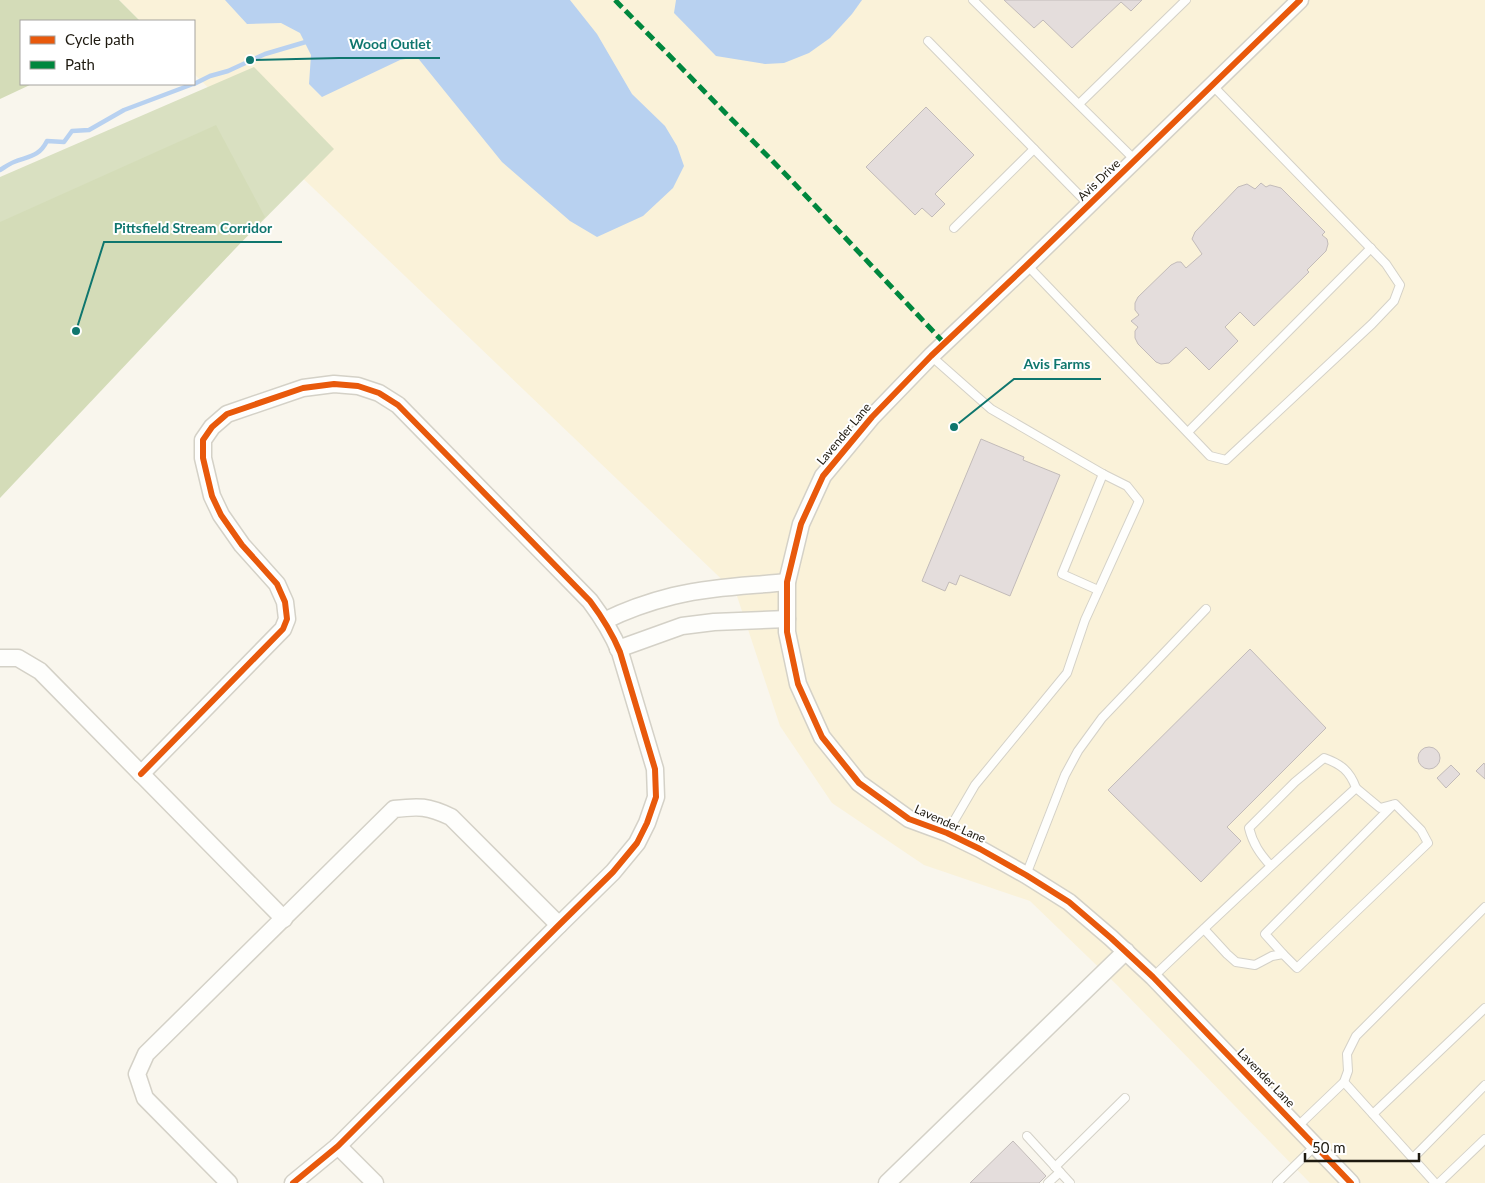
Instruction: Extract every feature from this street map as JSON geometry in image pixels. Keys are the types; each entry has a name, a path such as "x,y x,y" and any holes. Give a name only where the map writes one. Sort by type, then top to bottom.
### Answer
{"street":[{"name":"Avis Drive","path":"913,376 931,356 1300,0"},
{"name":"Lavender Lane","path":"913,376 872,417 823,476 800,524 787,582 787,632 798,684 822,737 859,783 909,819 947,833 980,849 1069,902 1153,977 1351,1183"},
{"path":"141,774 283,629 287,619 285,602 277,584 242,545 221,515 212,496 203,458 202,440 212,427 227,414 303,388 334,384 358,386 379,392 398,405 590,601 604,620 618,649 654,769 656,797 647,823 637,843 613,872 338,1146 293,1183"},
{"path":"604,620 628,610 673,596 787,582"},
{"path":"618,649 682,626 714,622 787,619"},
{"path":"0,658 18,658 40,671 284,919"},
{"path":"229,1183 145,1098 137,1074 146,1054 394,809 412,806 433,809 451,817 559,924"},
{"path":"887,1183 1126,951"},
{"path":"338,1146 374,1183"}],"lane":[{"path":"973,0 1136,160"},
{"path":"1079,104 1186,0"},
{"path":"928,41 1089,205"},
{"path":"1027,265 1210,456 1226,460 1383,312 1394,301 1400,285 1386,264 1213,86"},
{"path":"954,228 1034,149"},
{"path":"1188,432 1371,248"},
{"path":"931,356 991,409 1127,486 1139,501 1084,620 1067,673 976,785 947,833"},
{"path":"1098,590 1062,574 1103,474"},
{"path":"1026,875 1065,775 1078,751 1102,718 1206,609"},
{"path":"1271,866 1252,841 1249,828 1295,782 1324,758 1338,763 1353,777 1356,788 1380,808 1395,804"},
{"path":"1153,977 1356,788"},
{"path":"1395,804 1421,830 1428,843 1297,968 1265,934 1395,804"},
{"path":"1297,1127 1344,1082 1348,1071 1347,1054 1356,1036 1485,906"},
{"path":"1204,929 1236,962 1255,965 1272,956 1283,954"},
{"path":"1373,1114 1485,1008"},
{"path":"1344,1082 1435,1183"},
{"path":"1412,1158 1485,1084"},
{"path":"1048,1183 1057,1169 1126,1098"},
{"path":"1027,1136 1070,1183"},
{"path":"1440,1183 1485,1139"},
{"path":"1277,1183 1316,1146"}],"shaded area":[{"path":"119,0 1485,0 1485,1183 1310,1183 1117,985 1030,901 924,865 832,803 780,726 736,593 195,75 195,20 139,20"}],"green space":[{"path":"0,0 119,0 139,20 20,20 20,85 30,85 0,99"},
{"path":"254,67 334,149 0,485 0,177"},
{"path":"216,125 265,217 0,498 0,222"}],"water":[{"path":"225,0 570,0 597,34 632,94 665,126 677,146 684,166 673,188 643,216 597,237 570,221 502,162 417,57 400,60 322,97 309,84 311,55 300,33 281,23 247,24"},
{"path":"676,0 862,0 830,38 809,53 784,63 765,64 716,56 674,13"}],"building":[{"path":"1004,0 1142,0 1131,11 1121,2 1072,48 1043,20 1034,28"},
{"path":"926,107 974,155 935,194 945,204 932,217 922,208 915,215 866,167"},
{"path":"1261,183 1266,187 1270,185 1281,188 1325,232 1322,235 1327,239 1326,251 1307,270 1309,272 1254,326 1240,312 1225,327 1238,341 1209,370 1186,347 1169,363 1161,364 1156,362 1138,344 1135,338 1135,331 1138,327 1131,321 1139,315 1135,310 1135,303 1138,297 1171,265 1181,262 1186,268 1202,254 1192,239 1195,232 1238,187 1247,184 1255,189"},
{"path":"981,439 1024,457 1023,460 1060,475 1010,596 960,575 956,585 949,582 945,591 922,581"},
{"path":"1250,649 1326,728 1227,827 1241,841 1201,882 1108,790"},
{"path":"1429,747 1437,750 1440,758 1437,766 1429,769 1421,766 1418,758 1421,750"},
{"path":"1484,763 1485,765 1485,779 1476,771"},
{"path":"1451,765 1460,774 1446,788 1437,778"},
{"path":"1013,1141 1046,1176 1039,1183 970,1183"}],"waterway":[{"path":"195,84 265,54 309,41"},
{"path":"0,170 37,153 47,141 64,142 72,131 89,130 124,110 190,85"}],"marked path":[{"path":"615,0 792,181 945,344"}],"cycle path":[{"path":"1300,0 931,356 872,417 823,476 801,524 787,582 787,632 798,684 822,737 859,783 909,819 947,833 980,849 1069,902 1153,977 1351,1183"},
{"path":"141,774 283,629 287,619 285,602 277,584 242,545 221,515 212,496 203,458 203,440 212,427 227,414 303,388 334,384 358,386 379,393 398,405 590,601 614,638 620,652 655,769 656,797 647,823 637,843 613,872 338,1146 293,1183"}],"place":[{"name":"Wood Outlet","path":"250,60"},
{"name":"Pittsfield Stream Corridor","path":"76,331"},
{"name":"Avis Farms","path":"954,427"}]}
